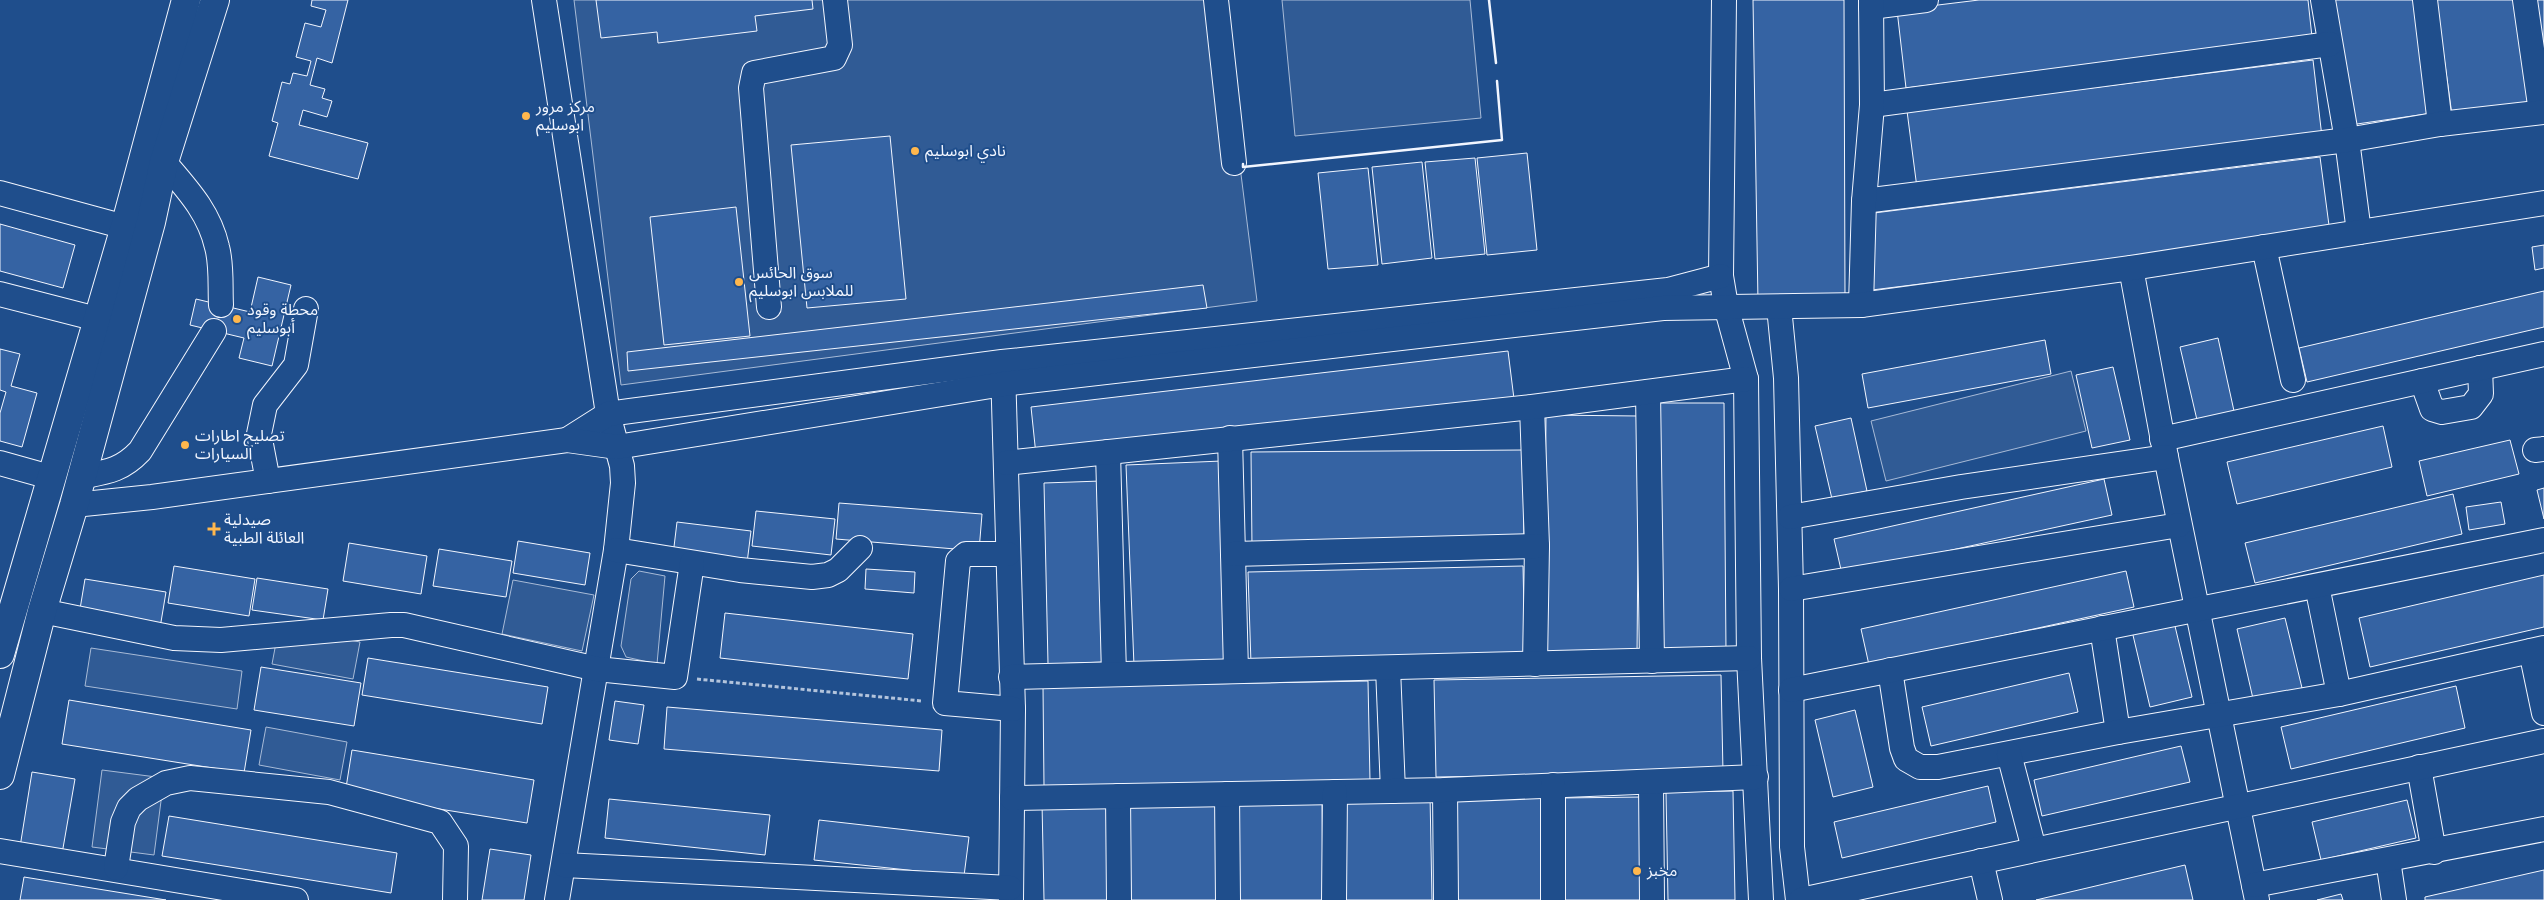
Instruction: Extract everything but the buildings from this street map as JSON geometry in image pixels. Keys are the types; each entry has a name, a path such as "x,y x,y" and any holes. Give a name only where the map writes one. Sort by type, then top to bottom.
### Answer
{"main road":[{"path":"0,654 50,477 125,227 186,0"},
{"path":"0,775 42,611 74,505 80,477 151,222 164,162 215,0"}],"street":[{"path":"544,0 608,414 617,447 623,483 616,550 598,669 557,900"},
{"path":"769,307 751,88 752,80 754,73 834,58 840,45 836,0"},
{"path":"1216,0 1234,163"},
{"path":"1724,0 1721,276 1726,306 1746,379 1749,658 1761,900"},
{"path":"1861,304 1864,201 1872,105 1871,4 1926,0"},
{"path":"2323,0 2347,140 2359,232"},
{"path":"2425,0 2440,124"},
{"path":"1864,201 2347,140 2440,124 2542,112 2525,0"},
{"path":"1872,105 2330,44"},
{"path":"164,162 196,199 210,223 218,249 220,305"},
{"path":"0,194 125,227"},
{"path":"567,440 608,414 1663,308 1861,304 2131,268 2544,204"},
{"path":"2264,247 2293,380"},
{"path":"2131,268 2164,448 2236,805 2256,893 2388,860 2544,829"},
{"path":"74,505 152,497 567,440 617,447 1003,373 1668,290 1721,276"},
{"path":"0,294 97,319"},
{"path":"1779,307 1786,378 1790,517 1792,847 1800,900 2236,805 2544,741"},
{"path":"268,481 259,434 264,405 296,365 306,309"},
{"path":"80,477 117,469 130,462 140,451 214,331"},
{"path":"1790,517 2164,448 2422,381 2544,354"},
{"path":"2422,381 2432,410 2442,412 2472,407 2482,394 2480,368"},
{"path":"564,865 1011,894 1013,709 1003,373"},
{"path":"1006,463 1532,407 1746,379"},
{"path":"1648,392 1652,661"},
{"path":"1532,407 1538,546 1535,664"},
{"path":"1230,438 1236,671"},
{"path":"1108,452 1114,674"},
{"path":"0,462 50,477"},
{"path":"1791,589 2180,524"},
{"path":"1791,690 2544,540"},
{"path":"1233,554 1538,546"},
{"path":"616,550 692,563 812,577 828,575 838,570 860,548"},
{"path":"1008,554 966,554 958,561 945,703 1013,709"},
{"path":"42,611 174,638 221,640 391,625 404,626 598,669 675,676 692,563"},
{"path":"2317,586 2339,694"},
{"path":"2102,628 2118,732"},
{"path":"1890,670 1902,748 1906,759 1920,767 1938,768 2118,732 2339,694 2537,650 2544,714"},
{"path":"1012,677 1749,658"},
{"path":"1388,668 1393,791"},
{"path":"2009,754 2034,849"},
{"path":"2419,767 2434,852"},
{"path":"1012,798 1445,790 1756,777"},
{"path":"116,868 123,822 129,808 138,799 166,783 190,778 329,792 440,822 456,846 455,900"},
{"path":"1651,782 1652,900"},
{"path":"1553,786 1553,900"},
{"path":"1445,790 1446,900"},
{"path":"1334,792 1334,900"},
{"path":"1226,794 1228,900"},
{"path":"1118,796 1119,900"},
{"path":"0,851 116,868 296,900"},
{"path":"2388,860 2394,900"},
{"path":"1981,861 1990,900"}],"path":[{"path":"675,676 945,703"}],"shaded area":[{"name":"نادي ابوسليم","path":"574,0 1219,0 1257,301 621,385"},
{"path":"1282,0 1470,0 1481,118 1295,136"},
{"path":"2071,371 2086,431 1886,481 1871,421"},
{"path":"639,571 665,576 657,664 626,657 621,646 631,579"},
{"path":"513,580 594,595 582,651 502,634"},
{"path":"279,627 360,642 353,679 272,664"},
{"path":"91,648 242,671 237,709 85,686"},
{"path":"266,727 347,742 340,780 259,765"},
{"path":"102,770 164,778 154,855 92,847"}],"wall":[{"path":"1489,0 1496,63"},
{"path":"1243,164 1243,167 1502,140 1497,81"}],"place":[{"name":"مركز مرور ابوسليم","path":"526,116"},
{"name":"نادي ابوسليم","path":"915,151"},
{"name":"سوق الحائس للملابس ابوسليم","path":"739,282"},
{"name":"محطة وقود أبوسليم","path":"237,319"},
{"name":"تصليح اطارات السيارات","path":"185,445"},
{"name":"صيدلية العائلة الطبية","path":"214,529"},
{"name":"مخبز","path":"1637,871"}]}
